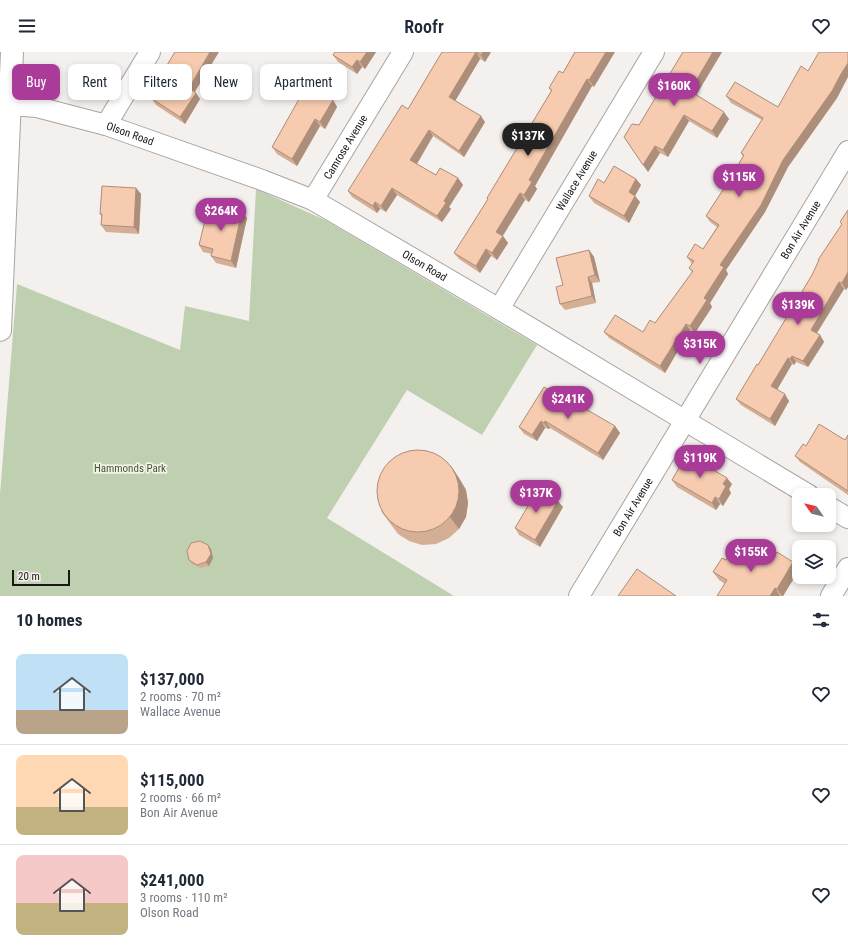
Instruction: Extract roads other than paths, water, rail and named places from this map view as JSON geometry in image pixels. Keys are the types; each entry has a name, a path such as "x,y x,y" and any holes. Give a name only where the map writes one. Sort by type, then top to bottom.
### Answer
{"street":[{"path":"0,330 12,52"},
{"path":"106,125 150,52"},
{"name":"Camrose Avenue","path":"313,200 403,52"},
{"name":"Wallace Avenue","path":"499,309 654,52"},
{"name":"Olson Road","path":"9,106 37,107 106,125 262,180 313,200 499,309 684,422 797,488"},
{"name":"Bon Air Avenue","path":"579,596 848,151"},
{"path":"836,511 848,518"},
{"path":"831,596 848,568"}],"park label":[{"name":"Hammonds Park","path":"130,468"}]}
